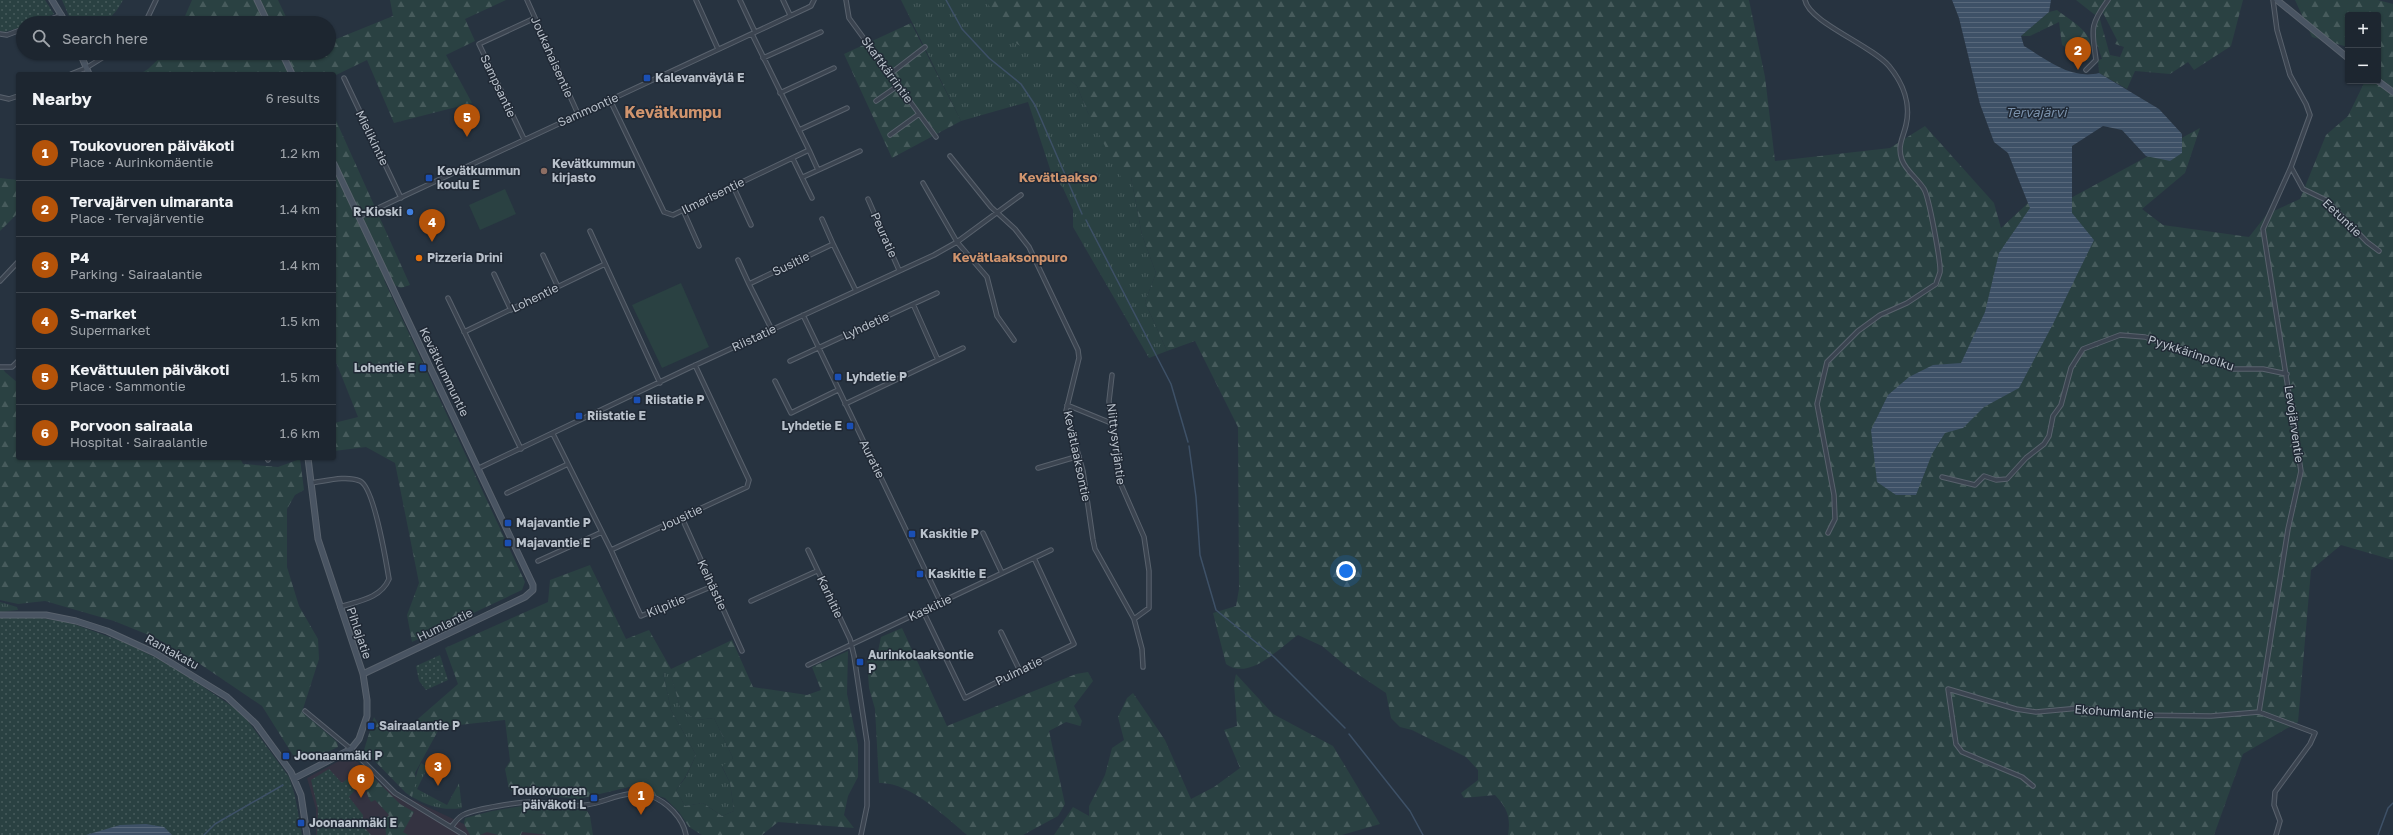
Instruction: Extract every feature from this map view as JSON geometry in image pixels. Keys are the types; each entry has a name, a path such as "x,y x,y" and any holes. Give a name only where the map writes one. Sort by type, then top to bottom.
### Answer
{"street":[{"path":"52,0 62,15"},
{"path":"148,16 156,0"},
{"path":"257,0 265,16"},
{"name":"Joukahaisentie","path":"527,0 578,114"},
{"path":"696,0 718,49"},
{"path":"740,0 780,93 818,170"},
{"path":"783,0 790,15"},
{"name":"Sammontie","path":"359,217 811,6 814,0"},
{"name":"Skaftkärrintie","path":"846,0 849,18 936,137"},
{"path":"1805,0 1806,7 1827,24 1868,48 1889,66 1905,91 1908,112 1899,144 1902,160 1925,190 1939,257 1940,272 1936,284 1907,303 1880,315 1858,331 1827,362 1817,404 1834,495 1835,519 1828,533"},
{"path":"2086,70 2096,60 2091,36 2096,16 2108,0"},
{"name":"Levojärventie","path":"2259,712 2288,529 2301,471 2287,374 2263,230 2291,167 2310,115 2306,104 2290,75 2277,30 2273,0"},
{"path":"2277,0 2345,56"},
{"name":"Sampsantie","path":"524,139 479,44 535,18"},
{"path":"0,34 7,35 16,32"},
{"path":"764,58 821,32"},
{"path":"890,74 925,47"},
{"path":"83,60 88,72"},
{"path":"76,72 99,60"},
{"path":"285,60 291,72"},
{"path":"780,93 834,68"},
{"name":"Mielikintie","path":"344,78 401,198"},
{"path":"2381,83 2393,92"},
{"path":"876,101 899,85"},
{"path":"0,97 9,100 16,97"},
{"name":"Ilmarisentie","path":"610,100 664,212 673,215 809,150"},
{"path":"799,130 847,108"},
{"path":"890,135 919,114"},
{"path":"803,177 860,151"},
{"name":"Kevätlaaksontie","path":"950,156 991,207 998,212 1029,247 1078,350 1079,358 1067,405 1069,423 1079,456 1095,549 1134,619 1142,649 1143,667"},
{"path":"793,158 812,198"},
{"name":"Eetuntie","path":"2291,167 2302,189 2326,200 2367,242 2379,251"},
{"name":"Kevätkummuntie","path":"336,168 479,468 533,585 533,590"},
{"path":"923,184 957,242 987,277 997,316 1014,340"},
{"path":"733,186 751,225"},
{"name":"Riistatie","path":"479,468 522,449 695,365 899,270 934,256 957,242 1022,195"},
{"name":"Peuratie","path":"868,199 899,270"},
{"path":"683,210 699,246"},
{"path":"822,219 856,291"},
{"path":"590,231 660,383"},
{"name":"Susitie","path":"750,284 834,244"},
{"path":"543,255 558,287"},
{"path":"738,260 772,330"},
{"path":"0,281 16,264"},
{"name":"Lohentie","path":"464,332 605,264"},
{"path":"494,274 511,310"},
{"name":"Lyhdetie","path":"790,361 937,292"},
{"path":"448,298 522,449"},
{"path":"913,304 938,360"},
{"name":"Auratie","path":"804,315 838,390 941,603"},
{"name":"Pyykkärinpolku","path":"1942,477 1975,485 1984,476 1996,480 2006,479 2026,458 2044,444 2049,436 2053,416 2061,405 2071,368 2083,349 2120,335 2145,338 2232,369 2263,369 2287,374"},
{"path":"845,404 963,348"},
{"path":"0,368 12,367 16,363"},
{"name":"Jousitie","path":"611,550 747,488 749,484 695,365"},
{"name":"Niittysyrjäntie","path":"1112,375 1109,401 1111,423 1116,442 1121,488 1144,538 1149,571 1149,608 1134,619"},
{"path":"775,382 791,413 838,390"},
{"path":"1067,405 1111,423"},
{"path":"553,434 611,550"},
{"path":"1038,468 1079,456"},
{"name":"Pihlajatie","path":"295,778 351,749 359,739 367,721 367,700 363,674 318,539 308,460"},
{"path":"507,493 568,464"},
{"path":"312,483 346,478 361,481 370,491 374,507 389,579 385,589 375,595 340,607"},
{"name":"Keihästie","path":"682,518 742,651"},
{"path":"538,561 602,532"},
{"path":"983,533 1002,574"},
{"name":"Kilpitie","path":"611,550 641,616 713,586"},
{"name":"Karhitie","path":"808,550 851,644 867,742 867,806 861,835"},
{"name":"Kaskitie","path":"808,665 1051,550"},
{"name":"Puimatie","path":"923,611 965,698 1074,644 1034,558"},
{"path":"751,601 817,571"},
{"name":"Humlantie","path":"363,674 526,597 533,590"},
{"name":"Rantakatu","path":"0,615 46,615 76,621 125,638 196,676 243,710 256,724 295,778 303,802 307,835"},
{"path":"1001,632 1020,670"},
{"name":"Ekohumlantie","path":"2032,786 2022,777 1962,752 1956,744 1948,689 2016,709 2036,712 2080,708 2132,715 2210,716 2259,712"},
{"path":"304,711 351,749 395,792 452,826 464,835"},
{"path":"2259,712 2315,733 2310,744 2275,792 2274,805 2280,821 2276,835"},
{"path":"452,826 465,814 515,804 531,802 567,806 586,805 628,794 640,794 661,801 673,811 682,822 686,835"}],"shaded area":[{"path":"350,755 383,786 464,824 549,835 316,835 316,809 307,778"}],"green space":[{"path":"0,0 45,0 54,14 49,16 16,16 16,29 4,32 0,31"},
{"path":"62,0 123,0 112,16 69,16"},
{"path":"192,0 278,0 286,16 185,16"},
{"path":"390,0 506,0 465,19 475,41 446,55 472,103 394,123 367,60 336,75 336,72 143,72 158,60 336,60 336,39 393,16"},
{"path":"901,0 985,0 1044,58 1077,86 1088,113 1131,177 1142,235 1156,273 1145,302 1167,351 1149,358 1073,227 1073,210 1063,188 1052,175 1028,102 961,121"},
{"path":"985,0 1749,0 1765,77 1775,161 1890,148 1925,126 1994,203 2001,228 2028,203 2056,206 2200,128 2185,173 2142,209 2163,225 2249,237 2267,214 2300,199 2326,135 2348,116 2364,84 2381,84 2381,12 2345,12 2345,46 2312,37 2295,0 2378,0 2393,4 2393,560 2341,545 2311,570 2298,722 2243,754 2214,835 1508,835 1509,823 1507,813 1503,804 1495,795 1464,798 1461,793 1478,780 1478,770 1466,757 1412,730 1400,727 1391,718 1386,693 1347,667 1322,646 1298,635 1272,655 1254,666 1244,669 1235,668 1226,664 1213,613 1236,606 1239,589 1238,427 1195,341 1167,351 1145,302 1156,273 1142,235 1131,177 1121,177 1088,113 1077,86 1043,59 1017,44"},
{"path":"2076,0 2105,0 2095,15"},
{"path":"2110,0 2243,0 2231,46 2194,70 2188,62 2170,74 2135,71 2127,89 2099,73 2098,60 2102,59 2094,36 2099,16 2110,55 2120,57 2124,47 2115,44 2117,40 2102,11"},
{"path":"2057,10 2078,25 2088,37 2091,44 2091,52 2088,61 2062,45 2059,22 2030,36 2021,36 2049,12"},
{"path":"911,23 961,121 892,158 844,54"},
{"path":"336,120 410,285 401,288 384,280 525,582 522,590 412,642 407,615 419,583 395,463 366,447 336,451 336,422 358,417 336,362"},
{"path":"0,178 16,180 16,215 0,231"},
{"path":"505,189 516,214 480,230 469,205"},
{"path":"681,283 709,347 662,368 632,305"},
{"path":"0,364 5,372 16,381 16,460 241,460 243,464 278,467 300,460 304,490 295,495 287,509 287,567 299,606 318,639 319,659 302,712 337,742 338,747 310,760 296,760 262,706 200,664 156,638 114,621 45,601 18,604 0,600"},
{"path":"590,565 626,639 649,630 671,669 732,640 753,687 807,695 821,690 812,667 848,651 847,694 858,745 858,777 848,796 844,815 854,828 778,822 762,835 702,835 689,827 679,812 665,798 629,787 579,799 514,793 509,789 505,769 510,761 505,720 440,727 415,773 416,780 412,797 406,793 364,750 374,717 380,727 389,732 411,725 458,684 445,648 548,602 550,580","holes":["670,672 680,707 696,720 714,718 733,758 722,766 730,783 734,811 722,816 703,803 685,806 676,790 686,776 696,755 671,710 663,673"]},
{"path":"0,602 17,607 18,610 0,612"},
{"path":"33,617 68,622 126,643 172,666 242,713 289,777 295,796 302,835 0,835 0,618"},
{"path":"902,628 947,726 1076,674 1088,672 1093,681 1074,706 1082,721 1080,726 1066,722 1049,731 1065,804 1058,816 1023,835 967,835 938,810 914,794 890,784 879,783 875,709 869,688 867,659 878,651 881,637"},
{"path":"440,655 448,680 426,690 419,681 416,666"},
{"path":"670,671 680,707 696,720 714,718 733,758 722,767 730,783 734,811 722,816 703,803 685,806 676,790 686,777 696,755 671,710 663,673"},
{"path":"1236,674 1273,714 1333,746 1380,824 1342,835 1054,835 1073,807 1089,816 1089,806 1105,775 1112,748 1124,740 1118,717 1127,698 1133,693 1165,740 1191,799 1214,787 1240,768 1224,730 1237,726 1234,683"},
{"path":"421,763 428,767 417,789 447,805 459,783 462,808 448,809 436,807 412,797 416,775"},
{"path":"329,769 342,783 357,771 361,775 359,785 349,797 363,815 363,826 371,835 317,835 318,809 311,780"},
{"path":"369,773 400,804 414,812 403,832 408,835 386,835 385,820 389,815 375,800 371,802 369,798 366,791 366,781"},
{"path":"534,804 587,811 590,816 593,835 548,835 522,832 521,835 498,835 487,832 480,835 470,835 464,824 465,818 492,811"}],"water":[{"name":"Tervajärvi","path":"1952,0 2051,0 2049,12 2021,36 2024,46 2050,63 2069,71 2079,74 2099,73 2159,109 2182,134 2182,153 2170,161 2146,156 2122,130 2103,126 2072,146 2072,213 2094,240 2053,324 2019,388 1984,407 1963,428 1945,433 1932,454 1916,495 1896,495 1877,482 1871,430 1888,395 1909,377 1933,365 1961,363 1985,312 1999,253 2030,208 2008,153 1994,142 1980,104 1959,18"},
{"path":"146,824 164,827 172,835 86,835 120,825"}],"waterway":[{"path":"946,0 962,29 989,58 1021,84 1035,105 1082,214"},
{"path":"1086,220 1171,384 1188,442"},
{"path":"1189,446 1196,497 1200,555 1216,610 1274,657 1345,728"},
{"path":"1349,734 1410,811 1423,835"},
{"path":"204,835 215,824 283,785"},
{"path":"2378,835 2388,808 2393,803"}],"place":[{"name":"Tervajärven uimaranta","path":"2078,70"},
{"name":"Kalevanväylä E","path":"647,78"},
{"name":"Kevättuulen päiväkoti","path":"467,137"},
{"name":"Kevätkummun kirjasto","path":"544,171"},
{"name":"Kevätkummun koulu E","path":"429,178"},
{"name":"R-Kioski","path":"410,212"},
{"name":"S-market","path":"432,242"},
{"name":"Pizzeria Drini","path":"419,258"},
{"name":"Lohentie E","path":"423,368"},
{"name":"Lyhdetie P","path":"838,377"},
{"name":"Riistatie P","path":"637,400"},
{"name":"Riistatie E","path":"579,416"},
{"name":"Lyhdetie E","path":"850,426"},
{"name":"Majavantie P","path":"508,523"},
{"name":"Kaskitie P","path":"912,534"},
{"name":"Majavantie E","path":"508,543"},
{"name":"Kaskitie E","path":"920,574"},
{"name":"Aurinkolaaksontie P","path":"860,662"},
{"name":"Sairaalantie P","path":"371,726"},
{"name":"Joonaanmäki P","path":"286,756"},
{"name":"P4","path":"438,786"},
{"name":"Porvoon sairaala","path":"361,798"},
{"name":"Toukovuoren päiväkoti L","path":"594,798"},
{"name":"Toukovuoren päiväkoti","path":"641,815"},
{"name":"Joonaanmäki E","path":"301,823"}],"district":[{"name":"Kevätkumpu","path":"673,112"},
{"name":"Kevätlaakso","path":"1058,177"},
{"name":"Kevätlaaksonpuro","path":"1010,257"}]}
